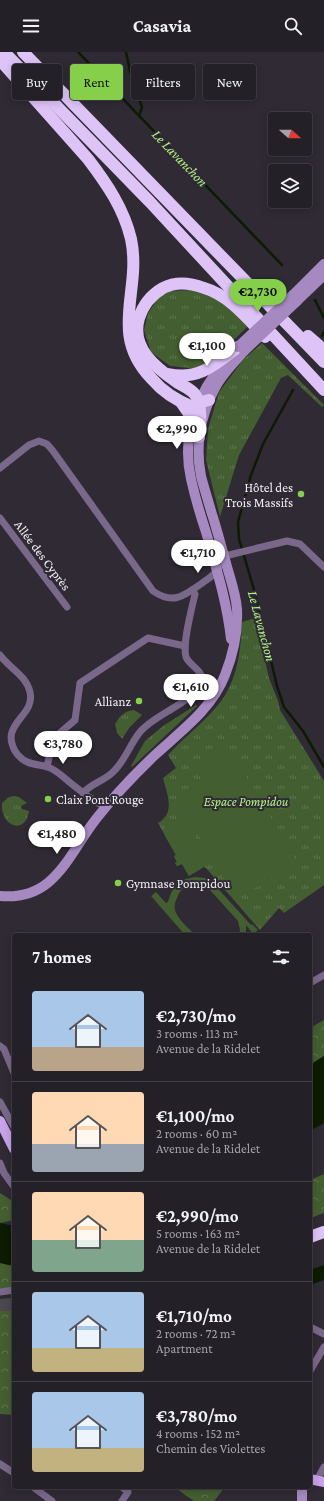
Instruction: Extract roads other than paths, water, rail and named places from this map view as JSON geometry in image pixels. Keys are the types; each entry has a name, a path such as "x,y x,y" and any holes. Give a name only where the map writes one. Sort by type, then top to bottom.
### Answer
{"highway":[{"path":"4,52 155,208 324,390"},
{"path":"23,52 324,362"},
{"path":"0,60 102,176 118,204 127,226 132,252 132,281 128,328 131,347 139,363 157,385 181,402 193,407 204,402"},
{"path":"199,234 324,350"},
{"path":"204,402 197,398 191,391 160,370 151,362 142,350 138,334 139,320 147,301 157,292 169,285 190,284 209,289 231,303 324,398"},
{"path":"160,370 168,374 180,376 204,372 241,349"},
{"path":"181,402 190,415 192,422"},
{"path":"199,436 200,412 204,402"},
{"path":"312,1236 324,1232"}],"main road":[{"path":"295,298 324,264"},
{"path":"232,650 227,610 190,478 188,450 192,422 204,402 212,379 241,349 295,298 324,275"},
{"path":"0,896 20,896 39,889 57,875 90,826 105,807 130,779 208,705 220,687 232,650 237,624 237,610 233,588 201,476 198,458 199,436"},
{"path":"211,550 217,555 224,557"},
{"path":"0,1121 12,1145"},
{"path":"302,1489 302,1501"}],"street":[{"path":"0,468 28,445 39,441 47,444 153,591 162,597 171,599 183,596 217,571 224,557 286,541 300,544 324,567"},
{"name":"Allée des Cyprès","path":"0,518 67,607"},
{"path":"84,793 94,784 112,773 120,764 141,730 194,694 197,689 202,678 201,674 191,665 186,657 185,646 195,594 192,590"},
{"path":"47,767 53,738 75,720 80,684 148,638 185,646"},
{"path":"0,655 10,667 20,674 30,691 31,700 28,710 13,729 11,734 14,750 24,761 54,770 105,807"},
{"path":"312,983 324,975"},
{"path":"0,1046 4,1049 12,1068"},
{"path":"0,1102 12,1123"},
{"path":"0,1163 4,1173 12,1184"},
{"path":"0,1292 12,1290"},
{"path":"312,1328 324,1334"},
{"path":"312,1368 324,1347"},
{"path":"0,1464 12,1470"},
{"path":"317,1480 324,1467"},
{"path":"36,1489 52,1501"},
{"path":"122,1501 128,1492 124,1489"}],"waterway":[{"name":"Le Lavanchon","path":"78,52 282,265"},
{"path":"126,52 130,71 142,107 139,116"},
{"path":"315,300 324,318"},
{"path":"322,336 324,332"},
{"name":"Le Lavanchon","path":"293,390 263,444 251,475 238,522 239,539 255,593 277,686 284,707 303,731 324,767"}],"tunnel":[{"path":"0,1305 12,1305"}],"place":[{"name":"Hôtel des Trois Massifs","path":"301,494"},
{"name":"Allianz","path":"139,701"},
{"name":"Claix Pont Rouge","path":"48,799"},
{"name":"Gymnase Pompidou","path":"118,883"}],"park label":[{"name":"Espace Pompidou","path":"246,801"}]}
